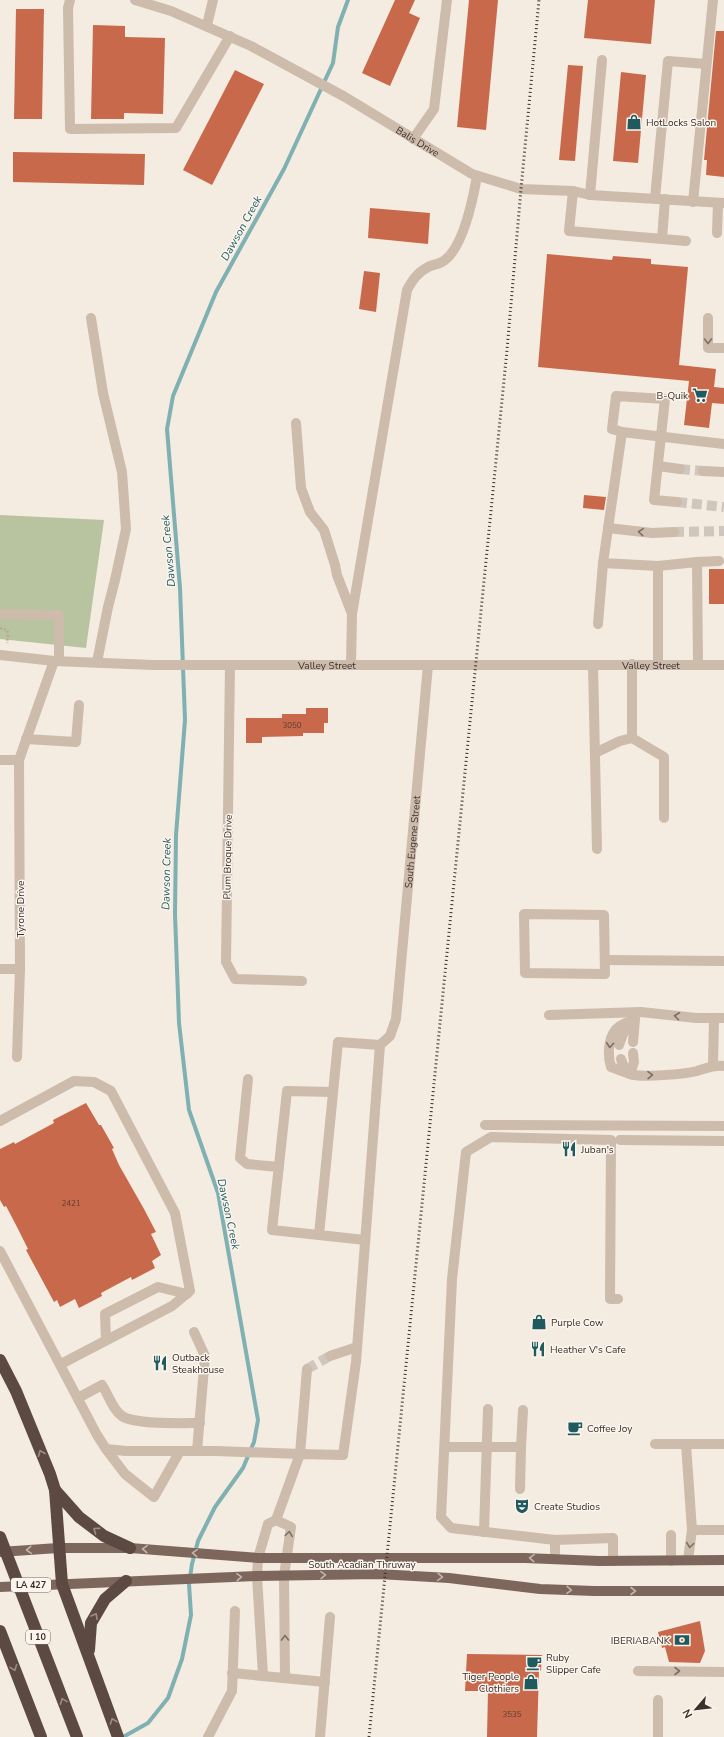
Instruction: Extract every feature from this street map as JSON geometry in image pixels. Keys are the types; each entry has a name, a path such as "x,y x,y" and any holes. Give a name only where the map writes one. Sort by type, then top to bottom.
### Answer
{"highway":[{"path":"0,1360 16,1391 50,1474 55,1490 58,1548 62,1584 89,1653 118,1737"},
{"path":"55,1490 79,1517 104,1536 130,1548"},
{"name":"I 10","path":"0,1537 77,1737"},
{"path":"89,1653 91,1623 105,1599 126,1582"},
{"path":"0,1632 41,1737"}],"main road":[{"name":"South Acadian Thruway","path":"0,1552 58,1548 130,1548 258,1558 526,1558 671,1561 724,1560"},
{"name":"South Acadian Thruway","path":"0,1587 257,1576 401,1575 450,1578 540,1589 594,1591 724,1591"}],"street":[{"path":"70,0 68,8 70,129 176,128 230,36"},
{"name":"Balis Drive","path":"134,0 171,11 206,25 287,65 345,97 477,176 521,189 573,191 590,195 721,203"},
{"path":"206,25 213,0"},
{"path":"413,139 434,109 447,0"},
{"path":"693,202 713,0"},
{"path":"590,195 602,60"},
{"path":"662,239 660,199 668,61 706,64"},
{"path":"351,665 352,614 407,290 414,276 430,266 442,262 451,254 463,230 472,204 477,176"},
{"path":"573,191 569,231 686,241"},
{"path":"717,233 721,203"},
{"path":"91,318 103,393 122,472 126,529 97,662"},
{"path":"708,318 708,348 724,348"},
{"path":"677,502 654,500 662,437 665,399 616,396 612,429 622,432 662,437 724,444"},
{"path":"296,423 301,488 310,512 324,530 337,575 352,614"},
{"path":"598,624 603,563 622,432"},
{"path":"658,466 680,469"},
{"path":"703,471 724,472"},
{"path":"608,528 652,533 674,532"},
{"path":"603,563 658,566 719,561"},
{"path":"697,562 698,665"},
{"path":"658,566 658,665"},
{"path":"0,614 59,615 57,661 19,760 0,760"},
{"name":"Valley Street","path":"0,655 57,661 153,665 724,665"},
{"path":"632,664 632,738"},
{"name":"Plum Broque Drive","path":"229,665 226,962 235,979 302,981"},
{"name":"South Eugene Street","path":"380,1045 390,1036 396,1019 428,665"},
{"path":"593,665 597,849"},
{"path":"26,739 76,742 78,705"},
{"path":"595,753 632,738 664,757 664,818"},
{"name":"Tyrone Drive","path":"17,1057 20,969 19,760"},
{"path":"524,914 604,915 605,960 605,974 525,974 524,914"},
{"path":"605,960 724,961"},
{"path":"0,969 20,969"},
{"path":"550,1015 638,1015 724,1018"},
{"path":"633,1042 638,1015"},
{"path":"619,1045 623,1034 638,1015"},
{"path":"638,1015 619,1027 610,1039 609,1060 611,1067 630,1074 649,1076 696,1072 713,1065 724,1066"},
{"path":"713,1065 714,1018"},
{"path":"106,1449 126,1451 216,1451 343,1455 357,1347 380,1045 338,1042 319,1235"},
{"path":"630,1074 634,1062 633,1053"},
{"path":"621,1059 624,1069 630,1074"},
{"path":"248,1079 240,1158 247,1164 279,1167"},
{"path":"0,1121 74,1081 94,1082 111,1091 175,1213 190,1291 172,1306 60,1364"},
{"path":"333,1092 287,1091 272,1230 365,1240"},
{"path":"486,1125 724,1126"},
{"path":"613,1560 613,1538 555,1540 450,1528 441,1517 452,1279 466,1152 492,1137 611,1140 610,1299 618,1299"},
{"path":"620,1140 724,1141"},
{"path":"0,1251 97,1435 125,1474 154,1497 180,1451"},
{"path":"106,1340 105,1314 158,1287 187,1294"},
{"path":"194,1332 205,1356 198,1451"},
{"path":"330,1356 357,1347"},
{"path":"263,1675 257,1576 258,1558 268,1524 276,1520 300,1454 307,1369"},
{"path":"78,1398 102,1384 114,1406 122,1416 139,1421 200,1423"},
{"path":"484,1532 488,1409"},
{"path":"520,1489 523,1410"},
{"path":"655,1444 724,1444"},
{"path":"686,1444 692,1530 688,1560"},
{"path":"445,1447 521,1447"},
{"path":"276,1520 291,1527 284,1576 285,1677"},
{"path":"692,1530 724,1530"},
{"path":"671,1561 672,1535"},
{"path":"555,1540 555,1559"},
{"path":"208,1737 232,1691 235,1611"},
{"path":"320,1737 330,1617"},
{"path":"638,1671 724,1672"},
{"path":"232,1673 325,1682"},
{"path":"658,1700 658,1737"}],"path":[{"path":"0,628 7,630 7,643"}],"green space":[{"path":"0,515 104,520 86,648 0,639"}],"building":[{"path":"395,0 415,0 409,13 420,18 390,86 362,73"},
{"path":"469,0 498,0 486,130 457,127"},
{"path":"588,0 655,0 651,44 584,38"},
{"path":"16,9 44,9 42,119 14,119"},
{"path":"93,25 125,26 125,37 165,38 163,114 124,113 124,119 91,119"},
{"path":"716,31 724,31 724,177 706,175 707,160 704,160"},
{"path":"568,65 583,66 575,161 559,160"},
{"path":"235,70 264,84 212,185 183,170"},
{"path":"621,72 646,75 638,163 613,161"},
{"path":"13,152 145,154 144,185 13,182"},
{"path":"370,208 430,213 428,244 368,238"},
{"path":"547,254 612,260 613,256 651,259 651,264 688,267 679,365 716,369 714,387 724,388 724,404 712,403 709,428 684,425 689,381 538,367"},
{"path":"364,271 380,273 376,312 359,309"},
{"path":"584,495 606,497 604,510 583,508"},
{"path":"709,569 724,569 724,604 709,604"},
{"path":"306,708 328,708 328,723 324,723 324,733 303,733 303,736 262,737 262,743 246,743 246,718 282,718 282,714 306,714"},
{"path":"86,1103 114,1148 112,1149 119,1165 156,1232 151,1234 161,1255 152,1261 155,1268 132,1280 131,1277 101,1293 102,1296 79,1308 75,1299 60,1307 57,1300 54,1302 26,1250 28,1249 6,1206 4,1207 0,1200 0,1149 14,1142 15,1144 54,1123 53,1120"},
{"name":"IBERIABANK","path":"700,1621 705,1651 700,1663 669,1662 665,1647 662,1648 658,1632"},
{"path":"467,1654 542,1655 541,1671 539,1670 537,1737 487,1737 488,1691 465,1691"}],"waterway":[{"name":"Dawson Creek","path":"123,1737 148,1723 168,1698 182,1659 191,1615 189,1584 198,1541 215,1507 243,1468 254,1442 258,1420 218,1193 189,1110 179,1023 175,914 176,835 185,720 180,588 167,429 173,396 216,292 284,169 333,63 338,27 348,0"}],"tunnel":[{"path":"680,469 703,471"},
{"path":"677,502 724,507"},
{"path":"674,532 724,531"},
{"path":"307,1369 330,1356"}],"railway":[{"path":"369,1737 507,350 539,0"}],"place":[{"name":"HotLocks Salon","path":"634,122"},
{"name":"B-Quik","path":"700,395"},
{"name":"Juban's","path":"569,1149"},
{"name":"Purple Cow","path":"539,1322"},
{"name":"Heather V's Cafe","path":"538,1349"},
{"name":"Outback Steakhouse","path":"160,1363"},
{"name":"Coffee Joy","path":"575,1428"},
{"name":"Create Studios","path":"522,1506"},
{"name":"IBERIABANK","path":"682,1640"},
{"name":"Ruby Slipper Cafe","path":"534,1663"},
{"name":"Tiger People Clothiers","path":"531,1682"}]}
